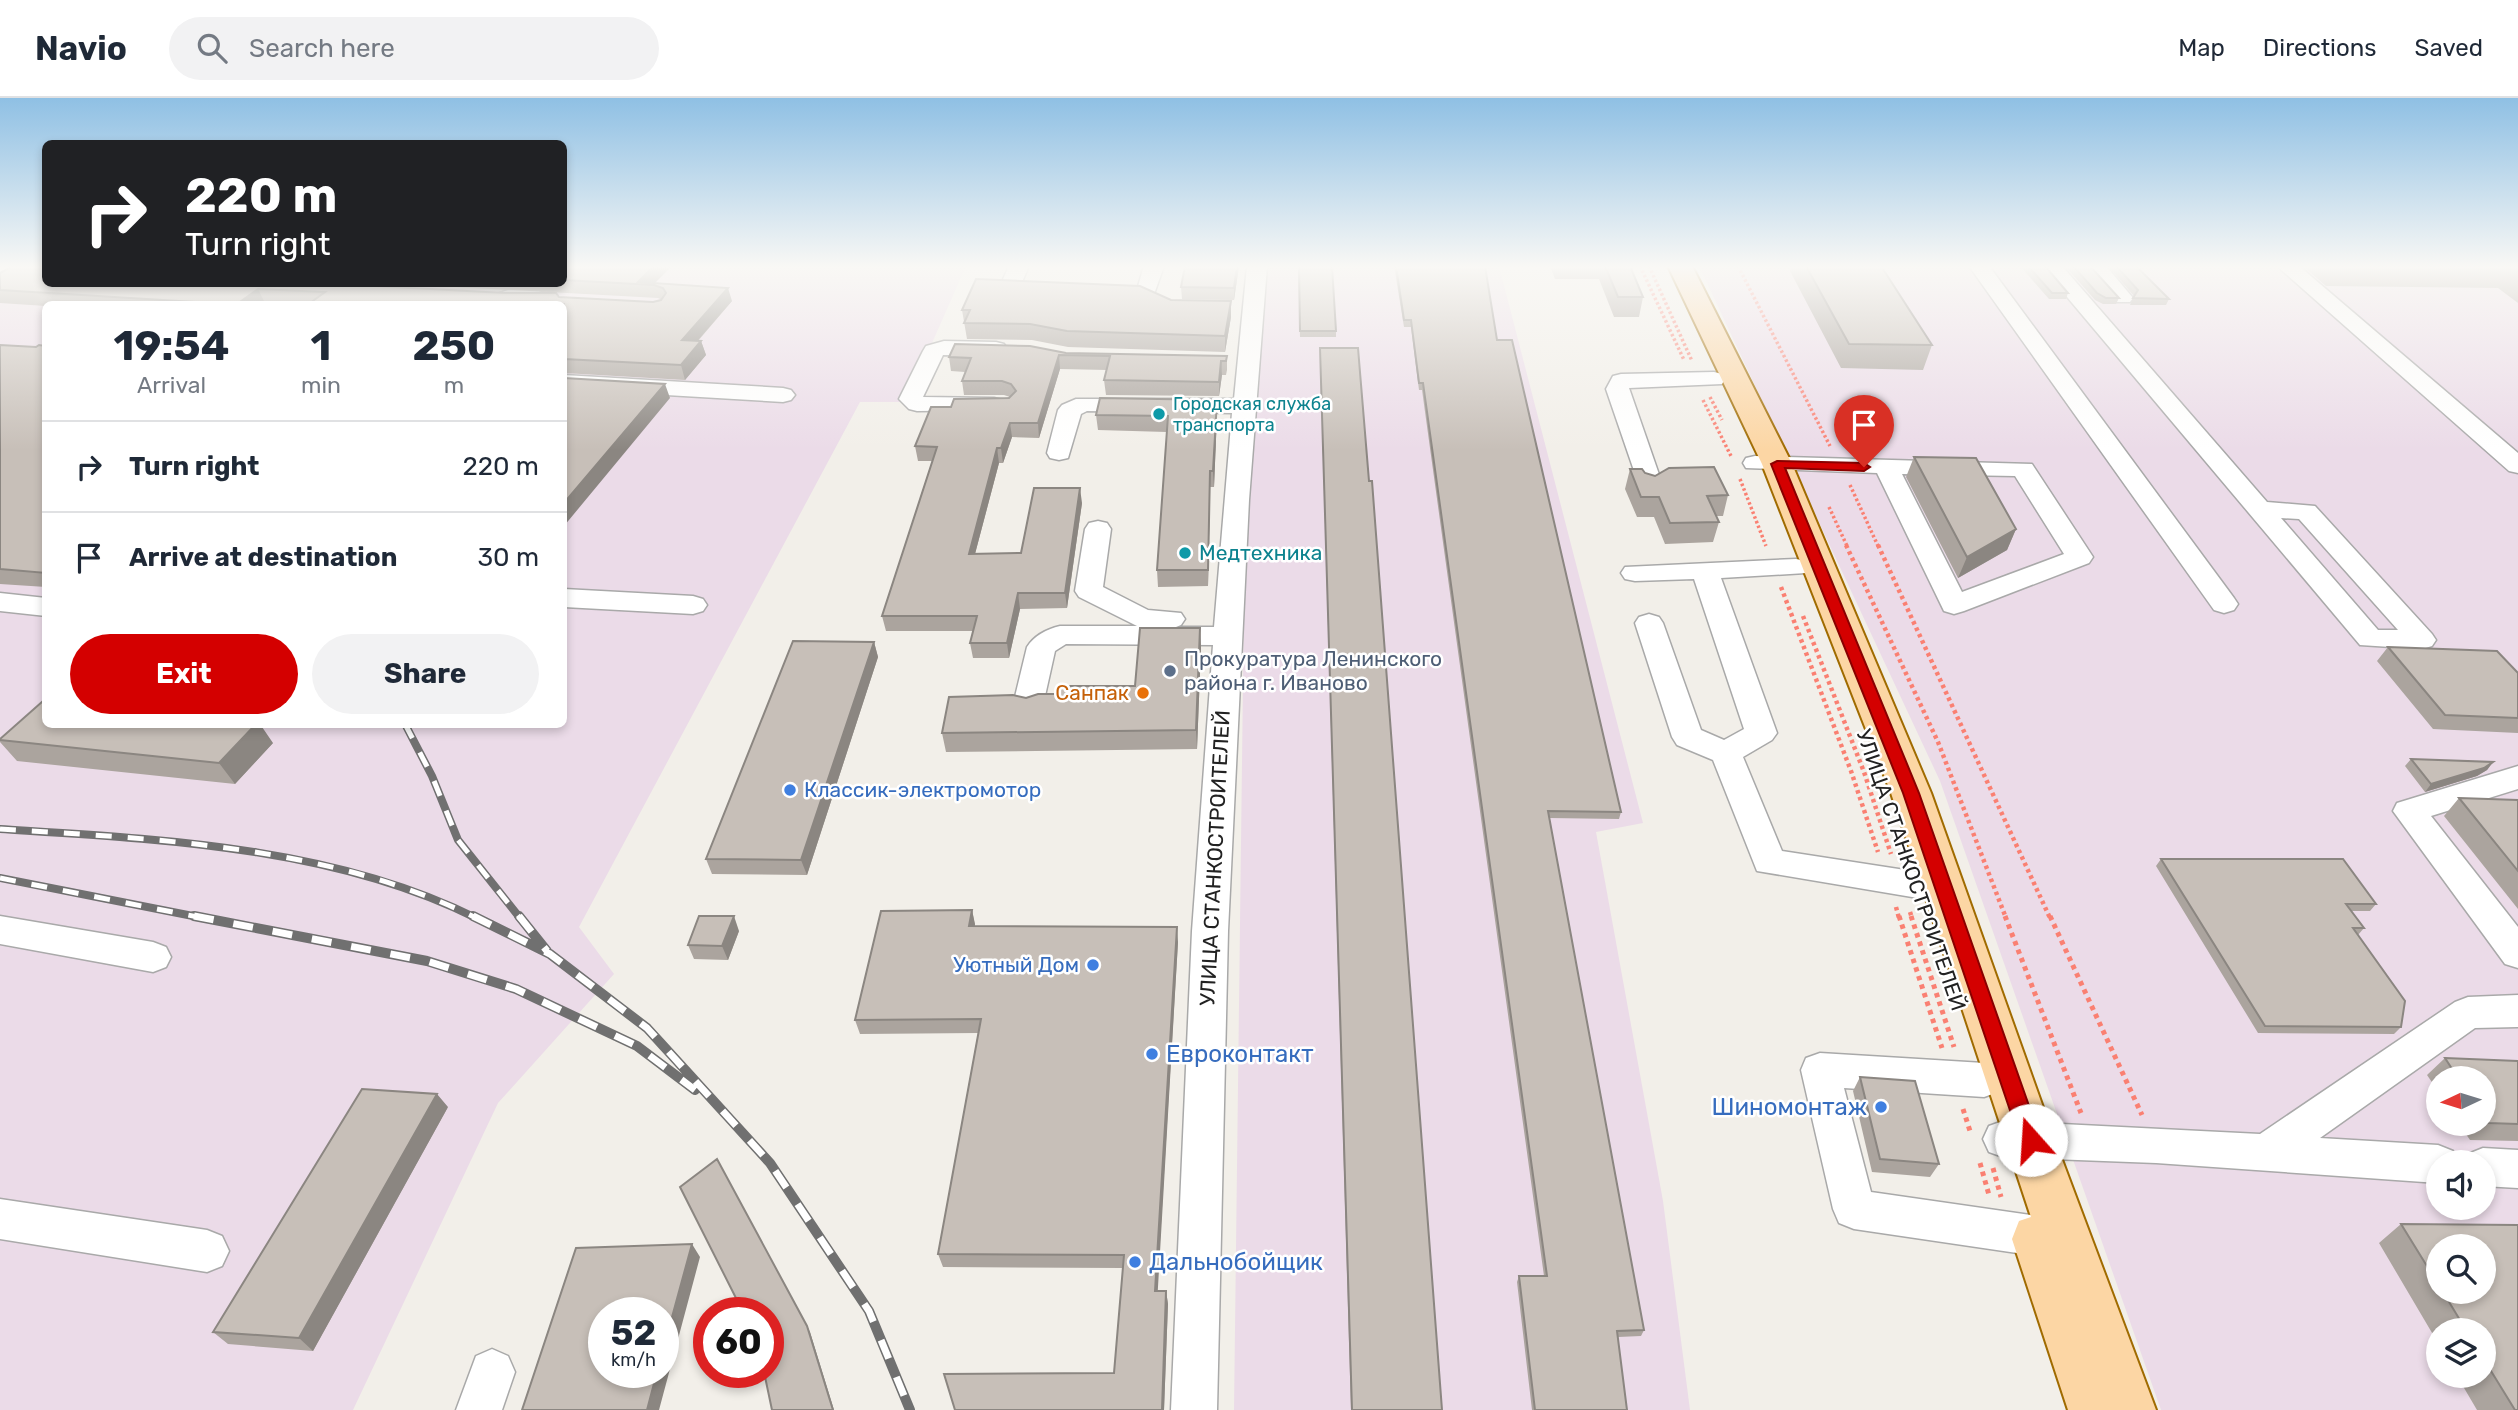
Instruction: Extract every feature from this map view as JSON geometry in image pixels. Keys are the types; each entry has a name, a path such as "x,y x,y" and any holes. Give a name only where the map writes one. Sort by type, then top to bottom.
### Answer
{"main road":[{"name":"УЛИЦА СТАНКОСТРОИТЕЛЕЙ","path":"1684,327 1703,379 1751,466 1911,793 2016,1233 2097,1410"},
{"name":"УЛИЦА СТАНКОСТРОИТЕЛЕЙ","path":"1702,327 1785,567 1887,792 1902,883 1967,1079 1995,1147 2127,1410"}],"street":[{"name":"УЛИЦА СТАНКОСТРОИТЕЛЕЙ","path":"1194,1410 1210,931 1228,627 1248,362 1246,327"},
{"path":"2023,327 2224,604"},
{"path":"2104,327 2371,639 2422,640 2306,511 2261,510"},
{"path":"2358,327 2518,466"},
{"path":"1003,405 917,404 911,399 934,351 944,348 1019,349"},
{"path":"1220,361 1248,362"},
{"path":"1650,486 1617,389 1621,381 1703,379"},
{"path":"567,382 783,395"},
{"path":"1059,453 1070,410 1084,404 1244,406"},
{"path":"1751,466 1841,467 2023,470 2080,556 1954,605 1887,468"},
{"path":"1098,529 1089,591 1143,619 1228,627"},
{"path":"1635,573 1785,567"},
{"path":"1705,570 1761,733 1727,753"},
{"path":"567,597 693,606"},
{"path":"0,602 42,607"},
{"path":"1649,623 1688,737 1727,753 1769,862 1902,883"},
{"path":"1028,705 1041,647 1060,635 1228,627"},
{"path":"2518,777 2409,811 2518,954"},
{"path":"0,930 153,957"},
{"path":"2264,1154 2468,1013 2518,1011"},
{"path":"1967,1079 1819,1070 1854,1209 2016,1233"},
{"path":"1995,1147 2156,1145 2426,1163"},
{"path":"2496,1168 2518,1169"},
{"path":"0,1219 207,1251"}],"path":[{"path":"1674,327 1751,466 1851,771 1902,883 1967,1079"},
{"path":"1678,327 1725,426"},
{"path":"1769,327 1841,467 2156,1145"},
{"path":"1785,567 1864,772 1967,1079 1995,1147 2016,1233"},
{"path":"1995,1147 2016,1233"}],"shaded area":[{"path":"0,327 42,327 42,728 567,728 567,327 939,327 906,402 860,402 579,927 614,974 498,1103 353,1410 0,1410"},
{"path":"1253,327 1515,327 1643,823 1596,832 1663,1201 1690,1410 1234,1410 1244,601"},
{"path":"1728,327 2518,327 2518,1410 2161,1410 1940,781"}],"building":[{"path":"567,327 693,327 682,340 701,341 681,365 567,359"},
{"path":"1047,327 1227,327 1225,336 1067,331"},
{"path":"1300,327 1336,327 1336,331 1300,331"},
{"path":"1412,327 1495,327 1497,340 1512,340 1621,812 1548,811 1644,1330 1617,1331 1627,1410 1535,1410 1519,1276 1547,1276 1423,383 1419,383"},
{"path":"1840,327 1921,327 1932,345 1849,344"},
{"path":"955,344 1030,346 1066,353 1227,356 1226,361 1221,361 1219,382 1104,380 1110,356 1059,355 1038,423 1010,423 1001,448 997,448 969,554 1021,553 1034,488 1080,488 1065,593 1018,593 1007,643 970,643 977,616 882,616 937,447 915,446 931,407 951,407 954,399 1009,398 1016,391 1011,384 1002,381 962,381 971,358 949,357"},
{"path":"0,345 42,345 42,573 0,569"},
{"path":"1320,348 1358,348 1369,481 1372,481 1442,1410 1352,1410"},
{"path":"567,378 665,384 567,499"},
{"path":"1100,398 1217,400 1213,471 1210,471 1208,570 1157,570 1168,416 1096,415"},
{"path":"1914,457 1976,458 2016,529 1967,557"},
{"path":"1714,467 1728,495 1707,496 1719,522 1670,523 1659,497 1641,497 1630,469 1642,469 1655,476 1669,468"},
{"path":"1140,628 1200,628 1196,730 942,733 949,697 1013,695 1026,698 1038,694 1056,694 1057,686 1135,686"},
{"name":"Классик-электромотор","path":"793,641 874,642 801,860 706,859"},
{"path":"2388,647 2497,651 2518,673 2518,718 2445,715"},
{"path":"42,702 42,728 252,728 219,763 0,739"},
{"path":"2411,759 2493,762 2484,768 2431,784"},
{"path":"2459,798 2518,800 2518,871"},
{"path":"2161,859 2343,859 2376,904 2346,904 2364,928 2353,928 2405,1001 2401,1027 2265,1026"},
{"path":"972,910 969,926 1177,927 1155,1291 1166,1291 1162,1410 955,1410 944,1374 1114,1373 1124,1255 938,1254 981,1019 855,1020 881,911"},
{"path":"699,916 734,916 722,946 688,945"},
{"path":"2445,1058 2518,1061 2518,1124 2496,1123 2496,1066 2450,1066"},
{"path":"1860,1077 1915,1081 1939,1164 1880,1159"},
{"path":"362,1089 437,1094 299,1338 213,1332"},
{"path":"717,1159 807,1326 833,1410 772,1410 767,1388 784,1388 784,1297 735,1297 680,1187"},
{"path":"2401,1224 2518,1225 2518,1410 2515,1410 2496,1379 2496,1318 2459,1318 2450,1304 2496,1304 2496,1234 2426,1234 2426,1265"},
{"path":"692,1244 678,1297 588,1297 588,1388 653,1388 647,1410 522,1410 576,1248"}],"railway":[{"path":"407,728 432,776 458,840 520,918"},
{"path":"0,829 182,843 304,861 363,875 421,894 476,918"},
{"path":"0,878 203,918"},
{"path":"194,916 427,961 516,989 637,1046 695,1090"},
{"path":"473,916 550,954 647,1028 770,1163 869,1311 910,1410"},
{"path":"519,916 547,951"}],"place":[{"name":"Городская служба транспорта","path":"1159,414"},
{"name":"Медтехника","path":"1185,553"},
{"name":"Прокуратура Ленинского района г. Иваново","path":"1170,671"},
{"name":"Санпак","path":"1143,693"},
{"name":"Классик-электромотор","path":"790,790"},
{"name":"Уютный Дом","path":"1093,965"},
{"name":"Евроконтакт","path":"1152,1054"},
{"name":"Шиномонтаж","path":"1881,1107"},
{"name":"Дальнобойщик","path":"1135,1262"}],"route":[{"path":"1864,467 1777,464 1911,793 2031,1140"}]}
